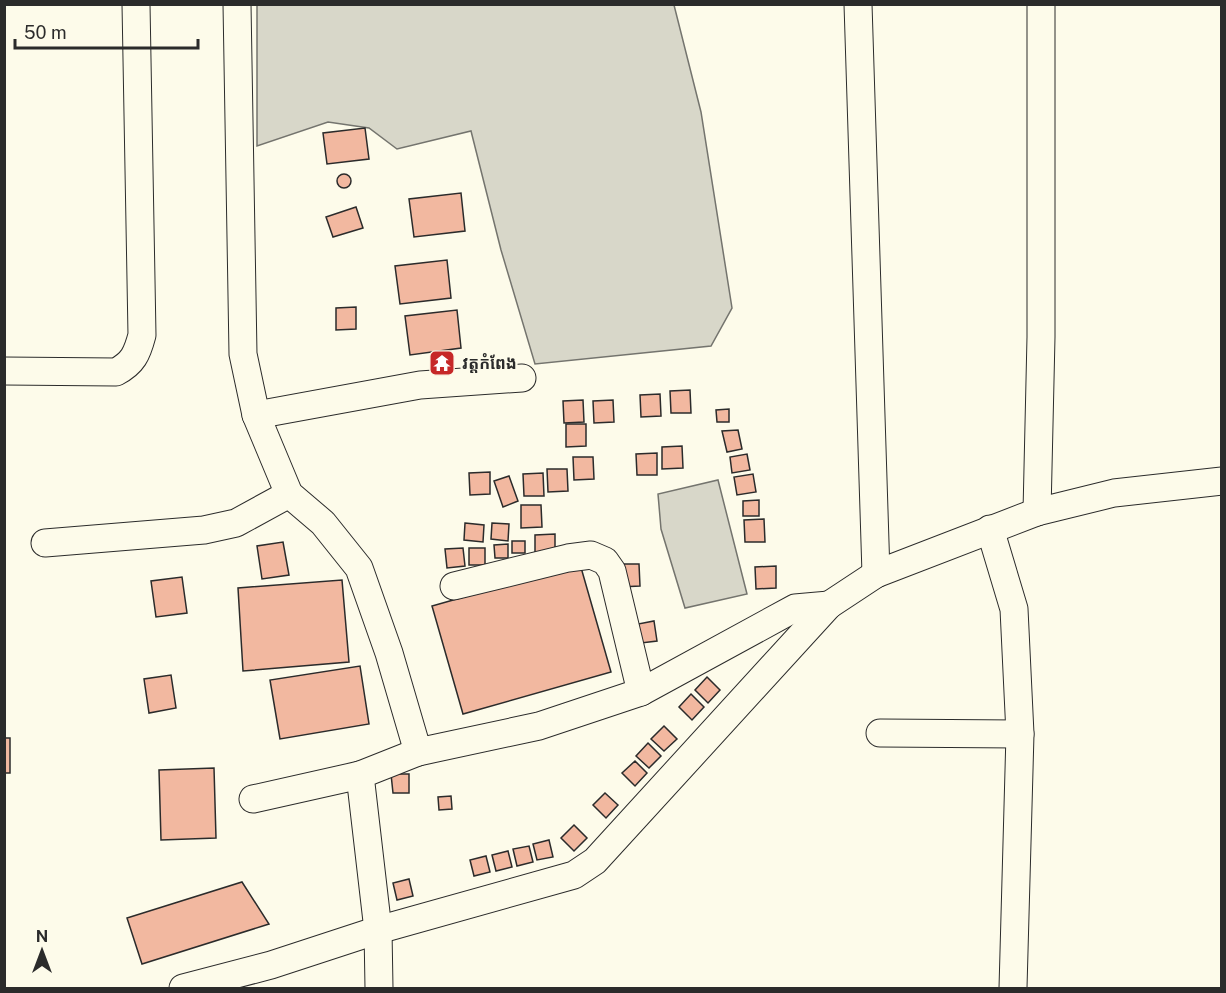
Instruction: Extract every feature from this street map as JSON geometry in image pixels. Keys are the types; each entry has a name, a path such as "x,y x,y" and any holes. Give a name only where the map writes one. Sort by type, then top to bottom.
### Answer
{"street":[{"path":"4,371 116,372 130,364 138,351 142,335 136,4"},
{"path":"237,4 243,354 253,403 289,494 322,523 359,568 389,653 418,752"},
{"path":"858,4 876,574"},
{"path":"1037,512 1041,337 1041,4"},
{"path":"253,403 420,385 522,378"},
{"path":"183,988 271,965 378,930 574,874 595,861 829,605 876,574 1037,512 1114,492 1221,480"},
{"path":"45,543 204,530 236,523 289,494"},
{"path":"990,529 1014,609 1020,734 1013,988"},
{"path":"454,586 568,558 591,555 605,561 612,571 641,692"},
{"path":"253,799 360,775 418,752 539,726 641,692 795,608 829,605"},
{"path":"880,733 1020,734"},
{"path":"360,775 378,930 379,988"}],"shaded area":[{"path":"257,5 674,5 701,112 732,308 711,346 535,364 501,250 471,131 397,149 369,128 328,122 257,146"},
{"path":"718,480 747,594 685,608 661,529 658,494"}],"building":[{"path":"365,128 369,159 327,164 323,133"},
{"path":"341,174 347,174 351,181 347,188 341,188 337,184 337,178"},
{"path":"461,193 465,231 414,237 409,199"},
{"path":"356,207 363,228 333,237 326,217"},
{"path":"447,260 451,298 400,304 395,266"},
{"path":"356,307 356,329 336,330 336,308"},
{"path":"457,310 461,348 410,355 405,316"},
{"path":"690,390 691,413 671,413 670,391"},
{"path":"660,394 661,416 641,417 640,395"},
{"path":"583,400 584,422 564,423 563,401"},
{"path":"613,400 614,422 594,423 593,401"},
{"path":"729,409 729,422 717,422 716,410"},
{"path":"566,424 586,424 586,446 566,447"},
{"path":"738,430 742,449 727,452 722,431"},
{"path":"682,446 683,468 662,469 662,447"},
{"path":"657,453 657,475 637,475 636,454"},
{"path":"747,454 750,470 732,473 730,457"},
{"path":"573,457 593,457 594,479 574,480"},
{"path":"547,469 567,469 568,491 548,492"},
{"path":"490,472 490,494 470,495 469,473"},
{"path":"543,473 544,496 524,496 523,474"},
{"path":"753,474 756,492 737,495 734,477"},
{"path":"509,476 518,501 503,507 494,481"},
{"path":"759,500 759,516 743,516 743,501"},
{"path":"521,505 541,505 542,527 521,528"},
{"path":"764,519 765,542 745,542 744,520"},
{"path":"465,523 484,525 483,542 464,540"},
{"path":"492,523 509,524 508,541 491,539"},
{"path":"555,534 555,556 535,557 535,535"},
{"path":"512,541 525,541 525,553 512,553"},
{"path":"283,542 289,575 262,579 257,546"},
{"path":"508,544 508,558 495,558 494,545"},
{"path":"463,548 465,566 447,568 445,549"},
{"path":"469,548 485,548 485,565 469,565"},
{"path":"580,564 611,672 463,714 432,606"},
{"path":"619,564 639,564 640,586 620,587"},
{"path":"776,566 776,588 756,589 755,567"},
{"path":"182,577 187,613 156,617 151,581"},
{"path":"342,580 349,662 243,671 238,588"},
{"path":"654,621 657,641 641,643 638,624"},
{"path":"360,666 369,724 280,739 270,680"},
{"path":"171,675 176,708 149,713 144,679"},
{"path":"707,677 720,690 708,703 695,690"},
{"path":"691,694 704,707 692,720 679,707"},
{"path":"664,726 677,739 664,751 651,739"},
{"path":"4,738 10,738 10,773 4,773"},
{"path":"648,743 661,756 649,768 636,756"},
{"path":"635,761 647,773 635,786 622,773"},
{"path":"214,768 216,838 161,840 159,770"},
{"path":"391,774 409,774 409,793 393,793"},
{"path":"605,793 618,805 606,818 593,805"},
{"path":"451,796 452,809 439,810 438,797"},
{"path":"574,825 587,838 574,851 561,838"},
{"path":"549,840 553,857 537,860 533,844"},
{"path":"529,846 533,862 517,866 513,849"},
{"path":"508,851 512,867 496,871 492,855"},
{"path":"486,856 490,872 474,876 470,860"},
{"path":"409,879 413,896 397,900 393,883"},
{"path":"242,882 269,924 142,964 127,918"}],"place":[{"name":"វត្តកំពែង","path":"442,363"}]}
